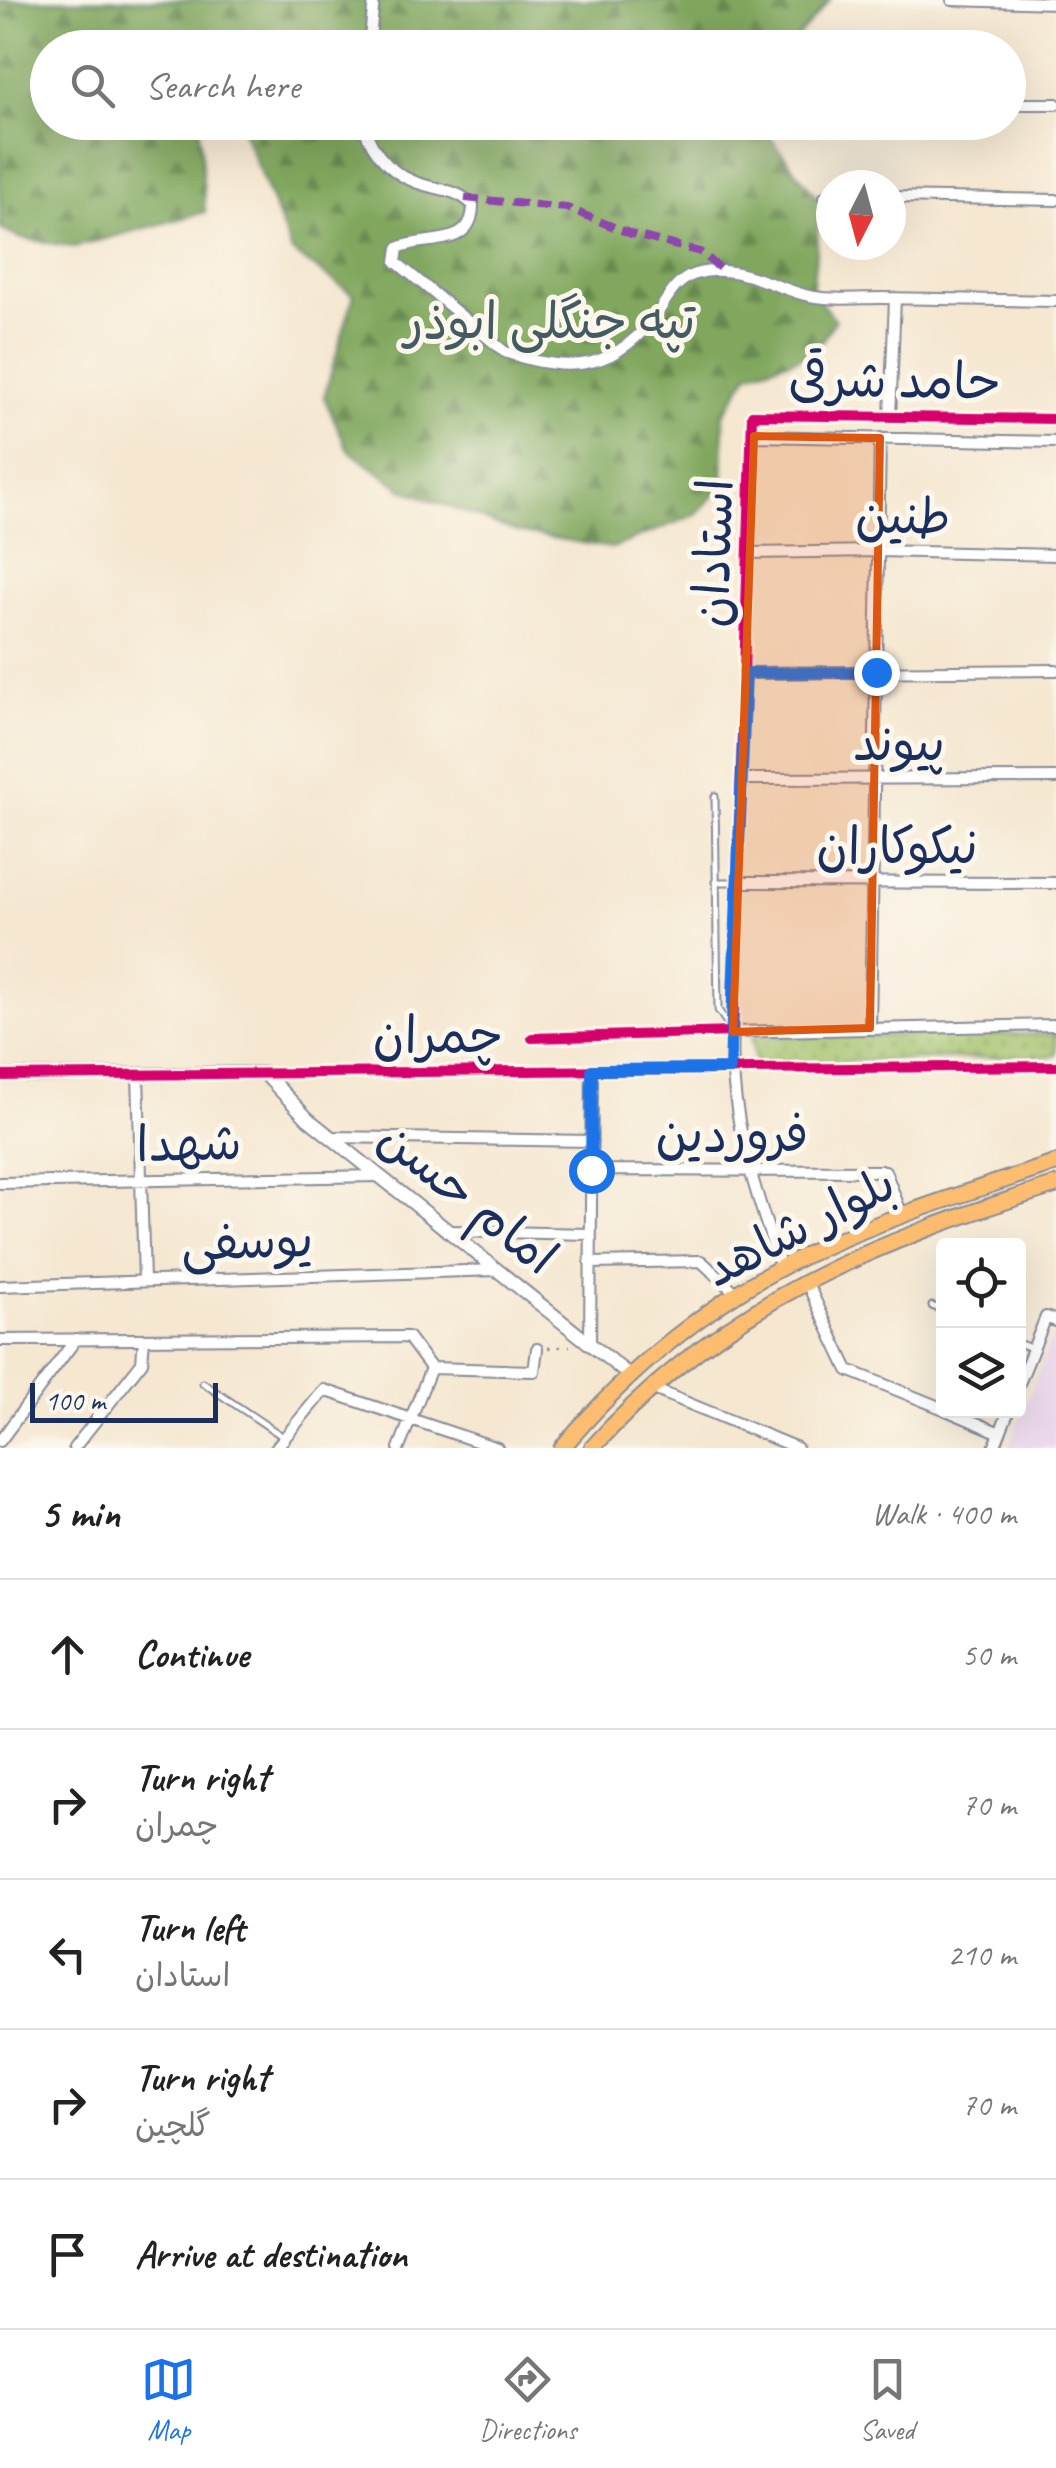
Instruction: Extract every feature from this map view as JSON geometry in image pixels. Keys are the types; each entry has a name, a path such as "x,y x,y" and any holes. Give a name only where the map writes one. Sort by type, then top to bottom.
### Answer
{"main road":[{"name":"بلوار شاهد","path":"562,1448 630,1376 737,1294 780,1268 902,1215 1056,1162"},
{"name":"بلوار شاهد","path":"592,1448 651,1388 742,1318 806,1282 955,1217 1056,1185"}],"street":[{"path":"370,30 374,0"},
{"path":"952,0 1056,3"},
{"path":"1026,104 1056,104"},
{"path":"369,140 374,152 403,178 463,196 472,205 468,226 454,238 406,244 398,248 396,262 506,352 558,366 581,367 626,346 646,329 677,283 696,274 720,270 741,272 809,297 1056,301"},
{"path":"906,197 1056,200"},
{"path":"890,417 896,298"},
{"name":"حامد شرقی","path":"1056,419 752,415 754,436 1056,442"},
{"name":"استادان","path":"733,1032 754,436"},
{"path":"870,1028 880,438"},
{"name":"طنین","path":"750,553 1056,555"},
{"path":"746,673 1056,670"},
{"name":"پیوند","path":"742,779 1056,778"},
{"name":"نیکوکاران","path":"738,882 1056,883"},
{"name":"چمران","path":"532,1038 1056,1025"},
{"path":"733,1032 730,1069 748,1171 780,1268"},
{"name":"چمران","path":"0,1076 1056,1066"},
{"path":"590,1344 592,1070"},
{"name":"امام حسن","path":"264,1073 308,1119 630,1376"},
{"path":"138,1074 144,1281"},
{"path":"331,1137 592,1140"},
{"name":"فروردین","path":"591,1170 885,1171 902,1215"},
{"name":"شهدا","path":"0,1183 380,1176"},
{"path":"448,1231 590,1234"},
{"path":"590,1263 701,1261 737,1294"},
{"name":"یوسفی","path":"0,1286 497,1270"},
{"path":"806,1282 848,1370 936,1406"},
{"path":"1026,1368 1046,1317 1056,1321"},
{"path":"0,1340 408,1337 431,1368"},
{"path":"74,1448 142,1362 144,1338"},
{"path":"0,1441 76,1339"},
{"path":"431,1368 534,1371 537,1349"},
{"path":"398,1448 431,1368"},
{"path":"651,1388 796,1448"},
{"path":"276,1448 324,1390 497,1448"},
{"path":"964,1418 1000,1433"},
{"path":"994,1448 1006,1418"}],"lane":[{"path":"715,796 718,1010 733,1032"},
{"path":"715,882 738,882"},
{"path":"932,1306 936,1307"},
{"path":"1026,1346 1034,1349"},
{"path":"203,1383 285,1438"}],"path":[{"path":"537,1349 590,1344"}],"highlighted area":[{"path":"754,436 880,438 870,1028 733,1032"}],"shaded area":[{"path":"1053,1334 1056,1335 1056,1448 1008,1448 1020,1418 1026,1418 1026,1402"}],"green space":[{"path":"0,0 830,0 804,30 30,30 30,140 200,140 205,212 75,247 20,238 0,229"},
{"name":"تپه جنگلی ابوذر","path":"247,140 772,140 816,197 812,291 835,320 814,353 749,373 724,414 723,486 695,515 612,548 517,532 404,490 348,450 324,397 354,295 292,252"},
{"path":"1056,1034 1056,1055 1051,1056 755,1064 752,1037"}],"marked path":[{"path":"465,198 567,208 631,234 700,252 723,271"}],"cycle path":[{"path":"532,1038 733,1032 752,415 1056,419"},
{"path":"0,1076 1056,1066"}],"route":[{"path":"591,1170 592,1070 730,1069 746,673 876,672"}]}
